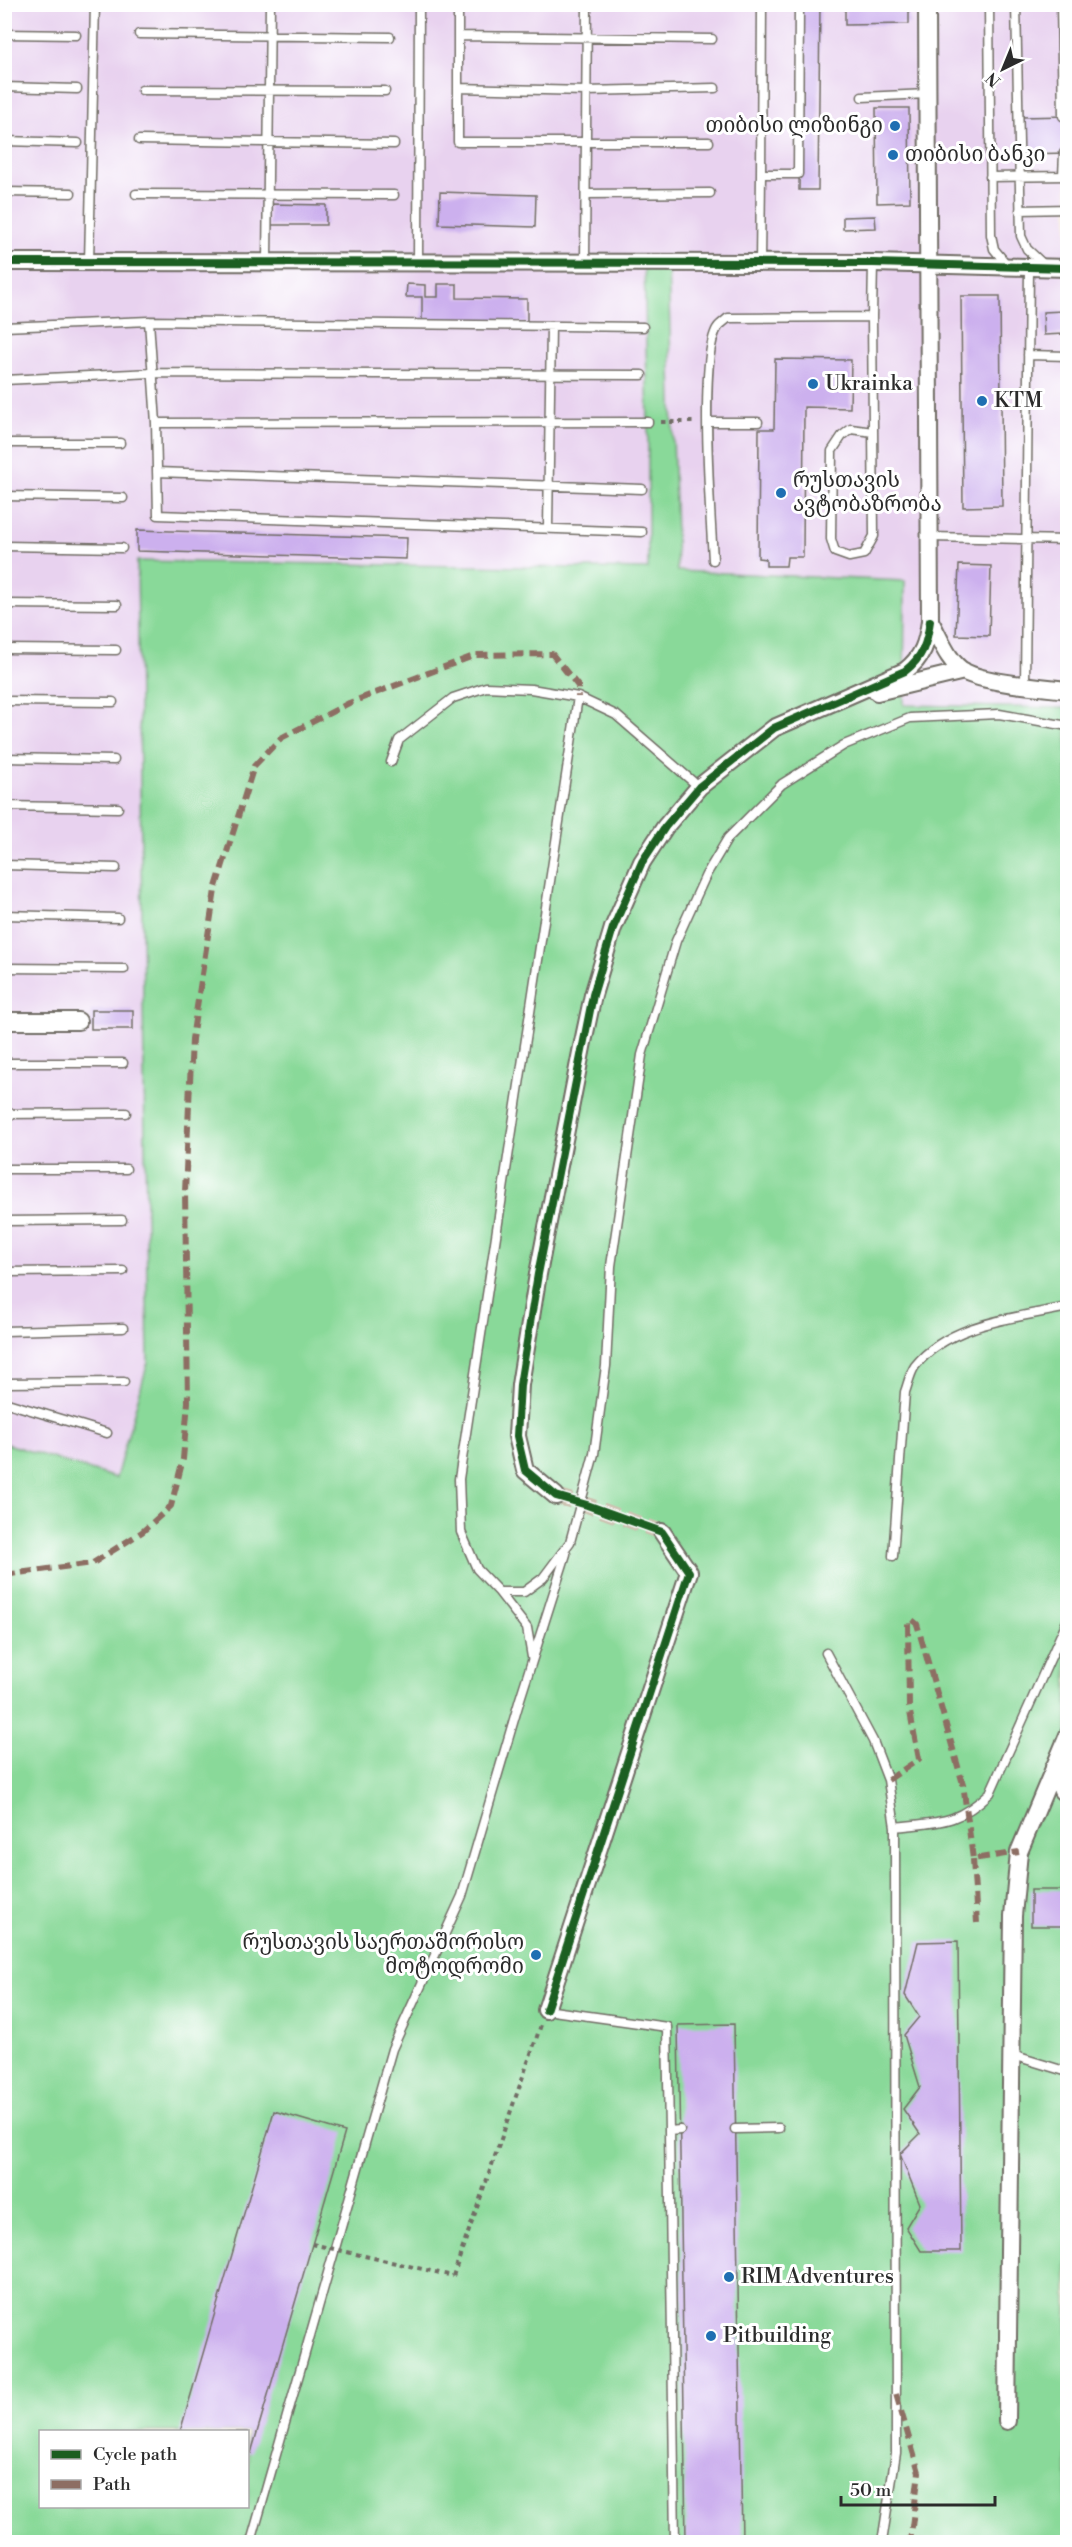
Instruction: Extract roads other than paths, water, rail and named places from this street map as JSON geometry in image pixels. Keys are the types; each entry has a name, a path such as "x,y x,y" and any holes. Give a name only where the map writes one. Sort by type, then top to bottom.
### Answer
{"street":[{"path":"556,1496 525,1470 517,1436 520,1385 538,1274 582,1047 593,995 613,928 642,862 664,827 699,787 774,728 905,671 918,661 926,647 930,621 927,4"},
{"path":"4,262 873,263 1068,268"},
{"path":"930,621 949,655 964,671"},
{"path":"858,693 882,692 964,671 1025,685 1068,690"},
{"path":"4,1021 78,1021"},
{"path":"546,2010 689,1572 662,1532"},
{"path":"1007,2421 1013,1916 1019,1852 1068,1735"},
{"path":"1054,1767 1062,1791 1068,1796"}],"lane":[{"path":"89,262 95,4"},
{"path":"267,261 270,4"},
{"path":"418,263 419,4"},
{"path":"458,4 458,142 709,142"},
{"path":"585,262 587,4"},
{"path":"760,263 762,4"},
{"path":"761,174 798,174 799,4"},
{"path":"989,4 991,235 994,249 1009,267"},
{"path":"1016,4 1021,236 1027,249 1036,260 1048,268"},
{"path":"1061,4 1063,116"},
{"path":"4,34 76,34"},
{"path":"139,34 390,37"},
{"path":"458,36 712,39"},
{"path":"4,87 77,89"},
{"path":"458,88 586,91 715,88"},
{"path":"142,90 386,91"},
{"path":"862,97 928,94"},
{"path":"140,140 394,144"},
{"path":"4,141 78,143"},
{"path":"990,177 1065,176 1064,153"},
{"path":"4,192 71,193"},
{"path":"136,194 394,195"},
{"path":"586,194 710,194"},
{"path":"1020,210 1068,209"},
{"path":"873,263 874,536 864,554 849,557 836,552 831,539 832,451 842,436 851,429 873,432"},
{"path":"1025,685 1029,268"},
{"path":"713,560 708,423 711,348 717,327 728,318 872,317"},
{"path":"149,321 156,423 158,515 642,532"},
{"path":"4,327 149,321 643,327"},
{"path":"548,528 551,326"},
{"path":"1028,355 1068,356"},
{"path":"4,380 153,374 642,375"},
{"path":"156,423 648,422"},
{"path":"708,423 758,422"},
{"path":"4,443 120,443"},
{"path":"157,472 642,489"},
{"path":"4,496 123,498"},
{"path":"930,537 1068,540"},
{"path":"4,546 122,548"},
{"path":"4,604 117,605"},
{"path":"4,649 116,651"},
{"path":"391,762 399,740 453,698 486,687 531,689 578,697 616,715 699,787"},
{"path":"532,1660 527,1628 499,1592 477,1569 461,1532 459,1479 578,697"},
{"path":"4,701 112,702"},
{"path":"251,2542 392,2049 462,1896 532,1660 570,1542 594,1454 606,1366 611,1266 642,1054 676,941 706,875 728,838 782,784 855,740 910,718 999,714 1068,726"},
{"path":"4,758 114,760"},
{"path":"4,806 118,808"},
{"path":"4,865 116,868"},
{"path":"4,915 118,918"},
{"path":"4,968 124,969"},
{"path":"4,1063 123,1063"},
{"path":"4,1113 126,1113"},
{"path":"4,1169 126,1169"},
{"path":"4,1221 122,1220"},
{"path":"4,1272 123,1271"},
{"path":"893,1556 906,1392 914,1368 932,1348 966,1330 1068,1307"},
{"path":"4,1331 123,1328"},
{"path":"4,1383 124,1382"},
{"path":"4,1402 107,1433"},
{"path":"499,1592 524,1592 543,1578 570,1542"},
{"path":"895,1827 951,1820 972,1810 990,1793 1068,1619"},
{"path":"826,1653 873,1741 888,1780 895,1827 896,2453 882,2542"},
{"path":"546,2010 667,2027 675,2542"},
{"path":"1012,2055 1068,2072"},
{"path":"735,2129 779,2128"},
{"path":"669,2131 680,2130"}],"tunnel":[{"path":"556,1496 662,1532"}],"place":[{"name":"თიბისი ლიზინგი","path":"895,126"},
{"name":"თიბისი ბანკი","path":"893,155"},
{"name":"Ukrainka","path":"813,384"},
{"name":"KTM","path":"982,401"},
{"name":"რუსთავის ავტობაზრობა","path":"781,493"},
{"name":"რუსთავის საერთაშორისო მოტოდრომი","path":"536,1955"},
{"name":"RIM Adventures","path":"729,2277"},
{"name":"Pitbuilding","path":"711,2336"}]}
